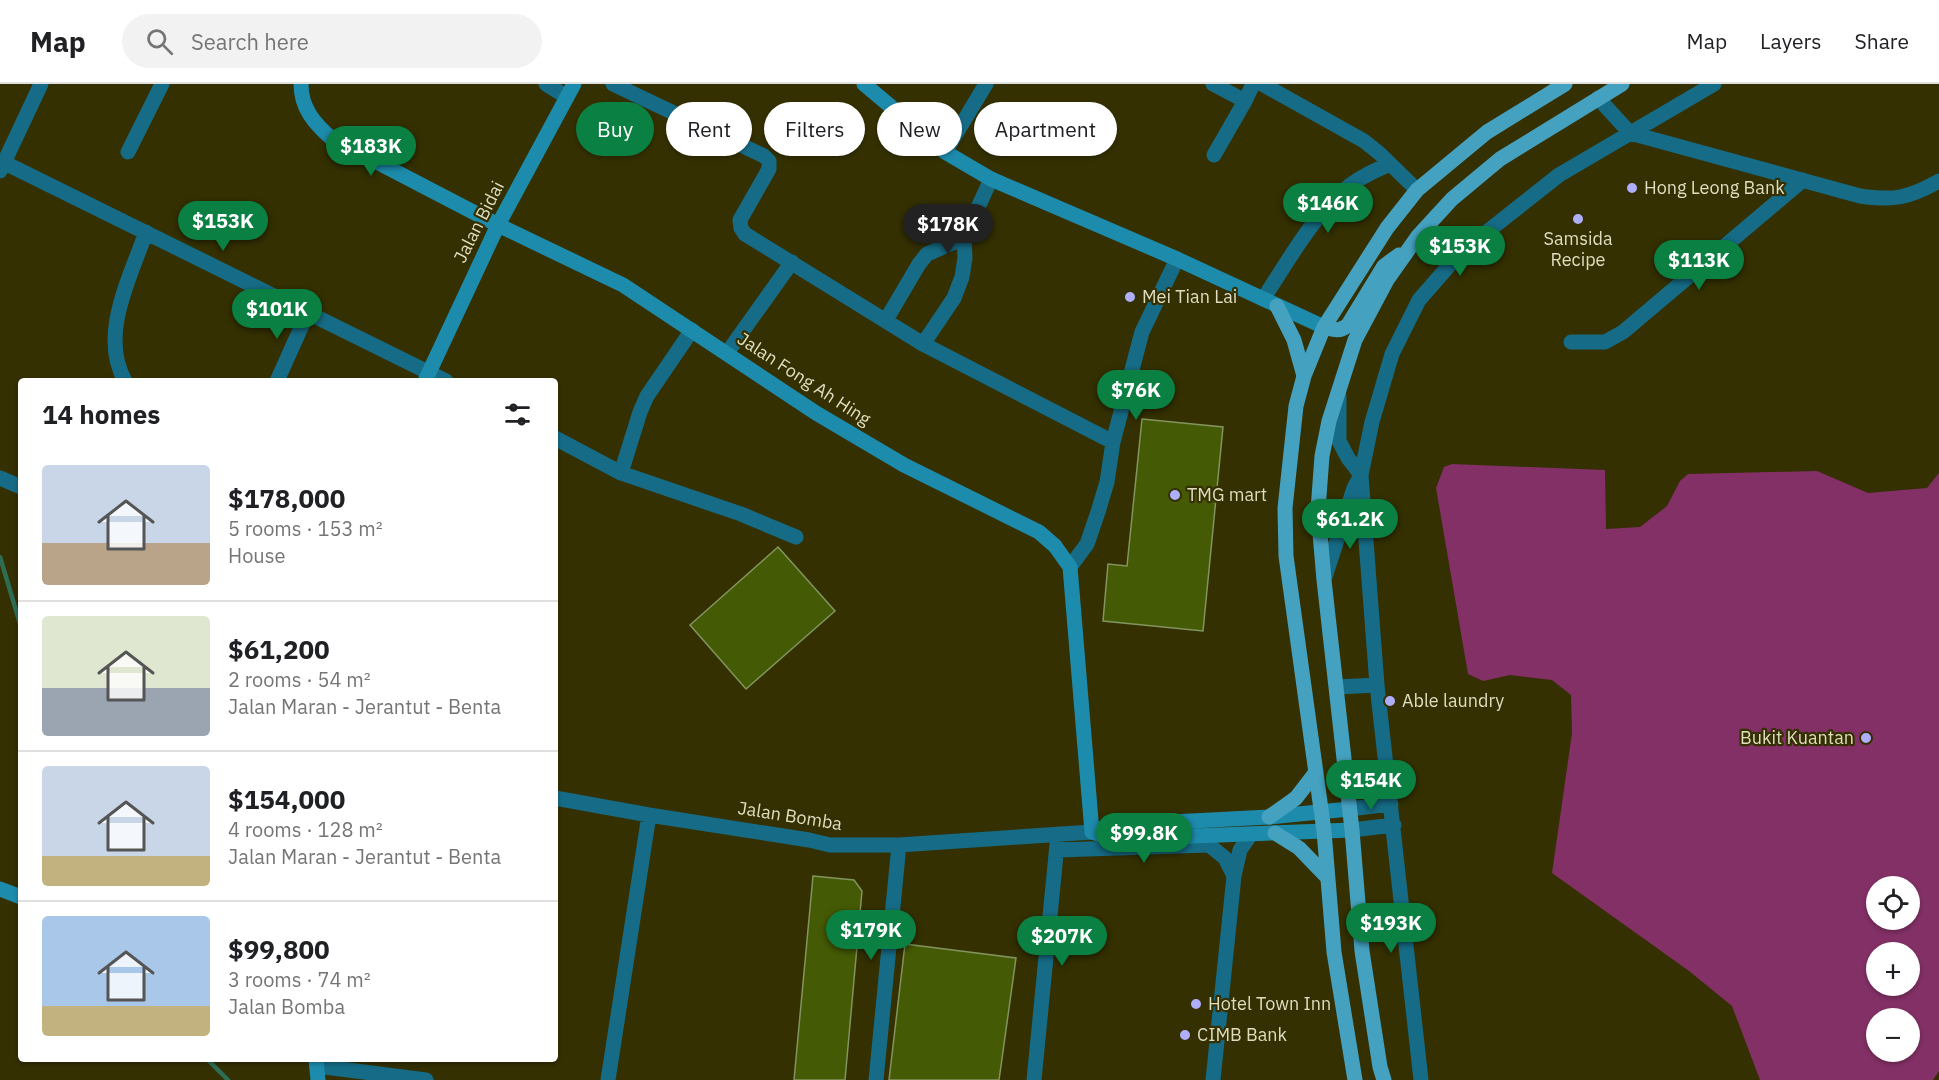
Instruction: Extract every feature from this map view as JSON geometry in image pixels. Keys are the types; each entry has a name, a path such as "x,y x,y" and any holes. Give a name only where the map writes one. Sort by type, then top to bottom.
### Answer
{"main road":[{"name":"Jalan Fong Ah Hing","path":"302,84 306,108 316,125 331,138 498,225 623,285 816,413 904,465 1039,532 1055,546 1070,567"},
{"path":"864,84 885,102"},
{"path":"1355,1080 1334,952 1324,831 1286,556 1285,508 1296,406 1304,376 1324,327 1357,272 1417,190 1487,132 1565,84"},
{"path":"1384,1080 1362,951 1352,830 1318,510 1322,456 1329,421 1339,386 1360,331 1387,280 1418,236 1452,199 1500,159 1622,84"},
{"name":"Jalan Bidai","path":"427,376 498,225 571,91"},
{"path":"952,156 991,179 1177,258 1337,331 1348,325 1384,266 1397,255 1405,255"},
{"path":"1270,302 1294,340 1304,376"},
{"path":"1070,567 1092,832"},
{"path":"1269,818 1296,798 1316,772"},
{"name":"Jalan Bomba","path":"1092,832 1114,825 1269,818 1349,809"},
{"name":"Jalan Bomba","path":"1092,832 1115,839 1352,830"},
{"path":"1275,833 1299,848 1328,878"},
{"path":"0,889 18,896"}],"street":[{"path":"128,152 162,84"},
{"path":"546,84 571,91"},
{"path":"613,84 764,156 769,161 769,169 740,220 745,234 923,344 1113,442"},
{"path":"962,124 986,84"},
{"path":"1213,84 1245,101"},
{"path":"1214,155 1245,101 1252,84"},
{"path":"1262,84 1364,141 1417,190"},
{"path":"1421,1080 1377,685 1361,475 1372,422 1392,354 1419,300 1459,254 1559,175 1714,84"},
{"path":"36,86 1,166 146,232 308,312 427,376"},
{"path":"1598,98 1630,133 1860,196 1884,199 1918,192 1939,181"},
{"path":"1270,302 1304,237 1335,198 1367,174 1390,164"},
{"path":"923,344 954,298 962,277 964,237 991,179"},
{"path":"1571,342 1605,342 1623,332 1803,180"},
{"path":"124,378 114,355 116,318 146,232"},
{"path":"885,320 927,254 964,237"},
{"path":"1070,567 1087,544 1098,512 1107,482 1113,442 1142,332 1177,258"},
{"path":"727,353 792,262"},
{"path":"278,378 308,312"},
{"path":"621,473 647,396 692,330"},
{"path":"1339,386 1340,441 1348,458 1361,475"},
{"path":"558,440 621,473 741,514 796,537"},
{"path":"1324,580 1354,488 1361,475"},
{"path":"0,478 18,486"},
{"path":"1337,687 1377,685"},
{"name":"Jalan Bomba","path":"558,799 788,836 830,845 899,845 1092,832"},
{"path":"1349,809 1391,804"},
{"path":"608,1080 649,815"},
{"path":"1352,830 1394,825"},
{"path":"1034,1080 1058,834"},
{"path":"1213,1080 1234,876 1240,850 1251,834"},
{"path":"876,1080 899,845"},
{"path":"1057,850 1209,845 1225,858 1234,876"},
{"path":"317,1068 426,1080"}],"shaded area":[{"path":"1452,464 1605,470 1606,529 1640,527 1667,506 1680,481 1688,474 1817,471 1868,493 1927,488 1939,473 1939,1071 1933,1080 1760,1080 1732,1006 1689,971 1552,873 1572,733 1571,695 1552,680 1510,675 1483,681 1468,674 1436,488 1444,467"}],"building":[{"name":"TMG mart","path":"1142,419 1223,427 1203,631 1103,621 1108,564 1127,566"},
{"path":"778,547 835,611 746,689 690,625"},
{"path":"813,876 854,880 862,891 845,1080 794,1080"},
{"path":"905,944 1016,958 999,1080 889,1080"}],"waterway":[{"path":"0,557 18,617"},
{"path":"210,1062 228,1080"}],"place":[{"name":"Hong Leong Bank","path":"1632,188"},
{"name":"Samsida Recipe","path":"1578,219"},
{"name":"Mei Tian Lai","path":"1130,297"},
{"name":"TMG mart","path":"1175,495"},
{"name":"Able laundry","path":"1390,701"},
{"name":"Bukit Kuantan","path":"1866,738"},
{"name":"Hotel Town Inn","path":"1196,1004"},
{"name":"CIMB Bank","path":"1185,1035"}]}
